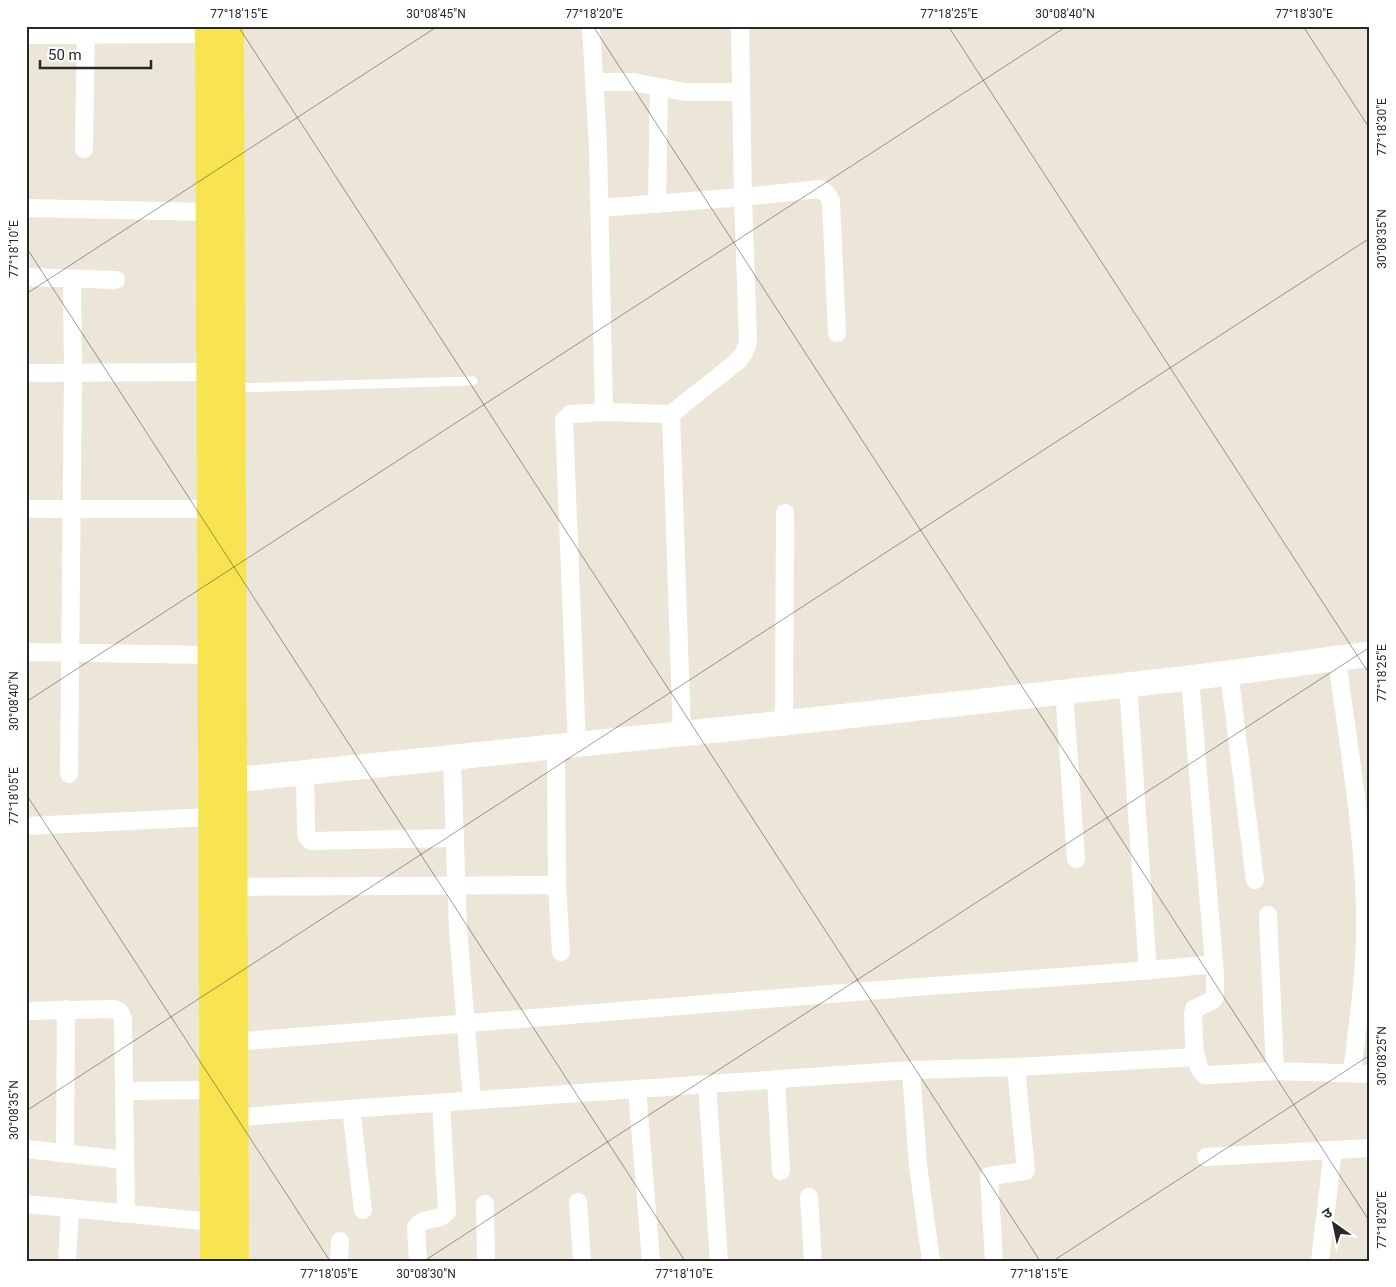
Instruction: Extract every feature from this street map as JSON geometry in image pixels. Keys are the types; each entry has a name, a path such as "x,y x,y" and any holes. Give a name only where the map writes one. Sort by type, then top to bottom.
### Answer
{"main road":[{"path":"216,29 209,212 211,655 233,887 235,1261"},
{"path":"214,1261 212,818 222,782 231,388 216,29"}],"street":[{"path":"591,26 600,208 604,412"},
{"path":"562,952 557,885 566,746 564,420 570,414 604,412 671,414 738,361 744,353 748,342 742,198 740,26"},
{"path":"26,35 86,30 216,29"},
{"path":"84,149 86,30"},
{"path":"594,82 633,82 685,92 741,92"},
{"path":"657,204 660,87"},
{"path":"600,208 742,198 820,189 827,194 831,201 837,333"},
{"path":"26,208 209,212"},
{"path":"26,277 116,280"},
{"path":"69,774 73,373 72,278"},
{"path":"26,373 209,372"},
{"path":"671,414 682,734"},
{"path":"26,509 210,509"},
{"path":"784,723 785,513"},
{"path":"26,652 211,655"},
{"path":"222,782 1190,678 1370,654"},
{"path":"1337,659 1357,811 1363,874 1364,941 1361,1002 1352,1073"},
{"path":"1229,672 1255,880"},
{"path":"1190,678 1214,964 1215,996 1213,1000 1194,1009 1198,1068 1205,1075 1275,1071 1370,1074"},
{"path":"1128,684 1148,971"},
{"path":"1064,691 1076,859"},
{"path":"452,758 458,929 472,1100"},
{"path":"305,773 306,830 307,837 311,841 455,838"},
{"path":"26,826 212,818"},
{"path":"233,887 557,885"},
{"path":"1268,915 1275,1071"},
{"path":"234,1042 465,1026 907,988 1148,971 1214,964"},
{"path":"65,1152 66,1009"},
{"path":"26,1011 114,1009 120,1012 122,1019 126,1213"},
{"path":"234,1118 910,1070 1016,1067 1196,1057"},
{"path":"994,1261 989,1176 1026,1171 1016,1067"},
{"path":"910,1070 918,1165 931,1261"},
{"path":"776,1079 781,1172"},
{"path":"707,1084 719,1261"},
{"path":"637,1089 651,1261"},
{"path":"124,1091 214,1090"},
{"path":"418,1261 416,1228 418,1224 423,1220 439,1218 447,1212 441,1103"},
{"path":"351,1109 363,1210"},
{"path":"1206,1157 1370,1148"},
{"path":"26,1149 125,1160"},
{"path":"1320,1261 1333,1150"},
{"path":"809,1197 813,1261"},
{"path":"578,1202 582,1261"},
{"path":"26,1204 214,1222"},
{"path":"485,1204 486,1261"},
{"path":"67,1261 70,1208"},
{"path":"339,1261 340,1241"}],"lane":[{"path":"231,388 473,381"}]}
